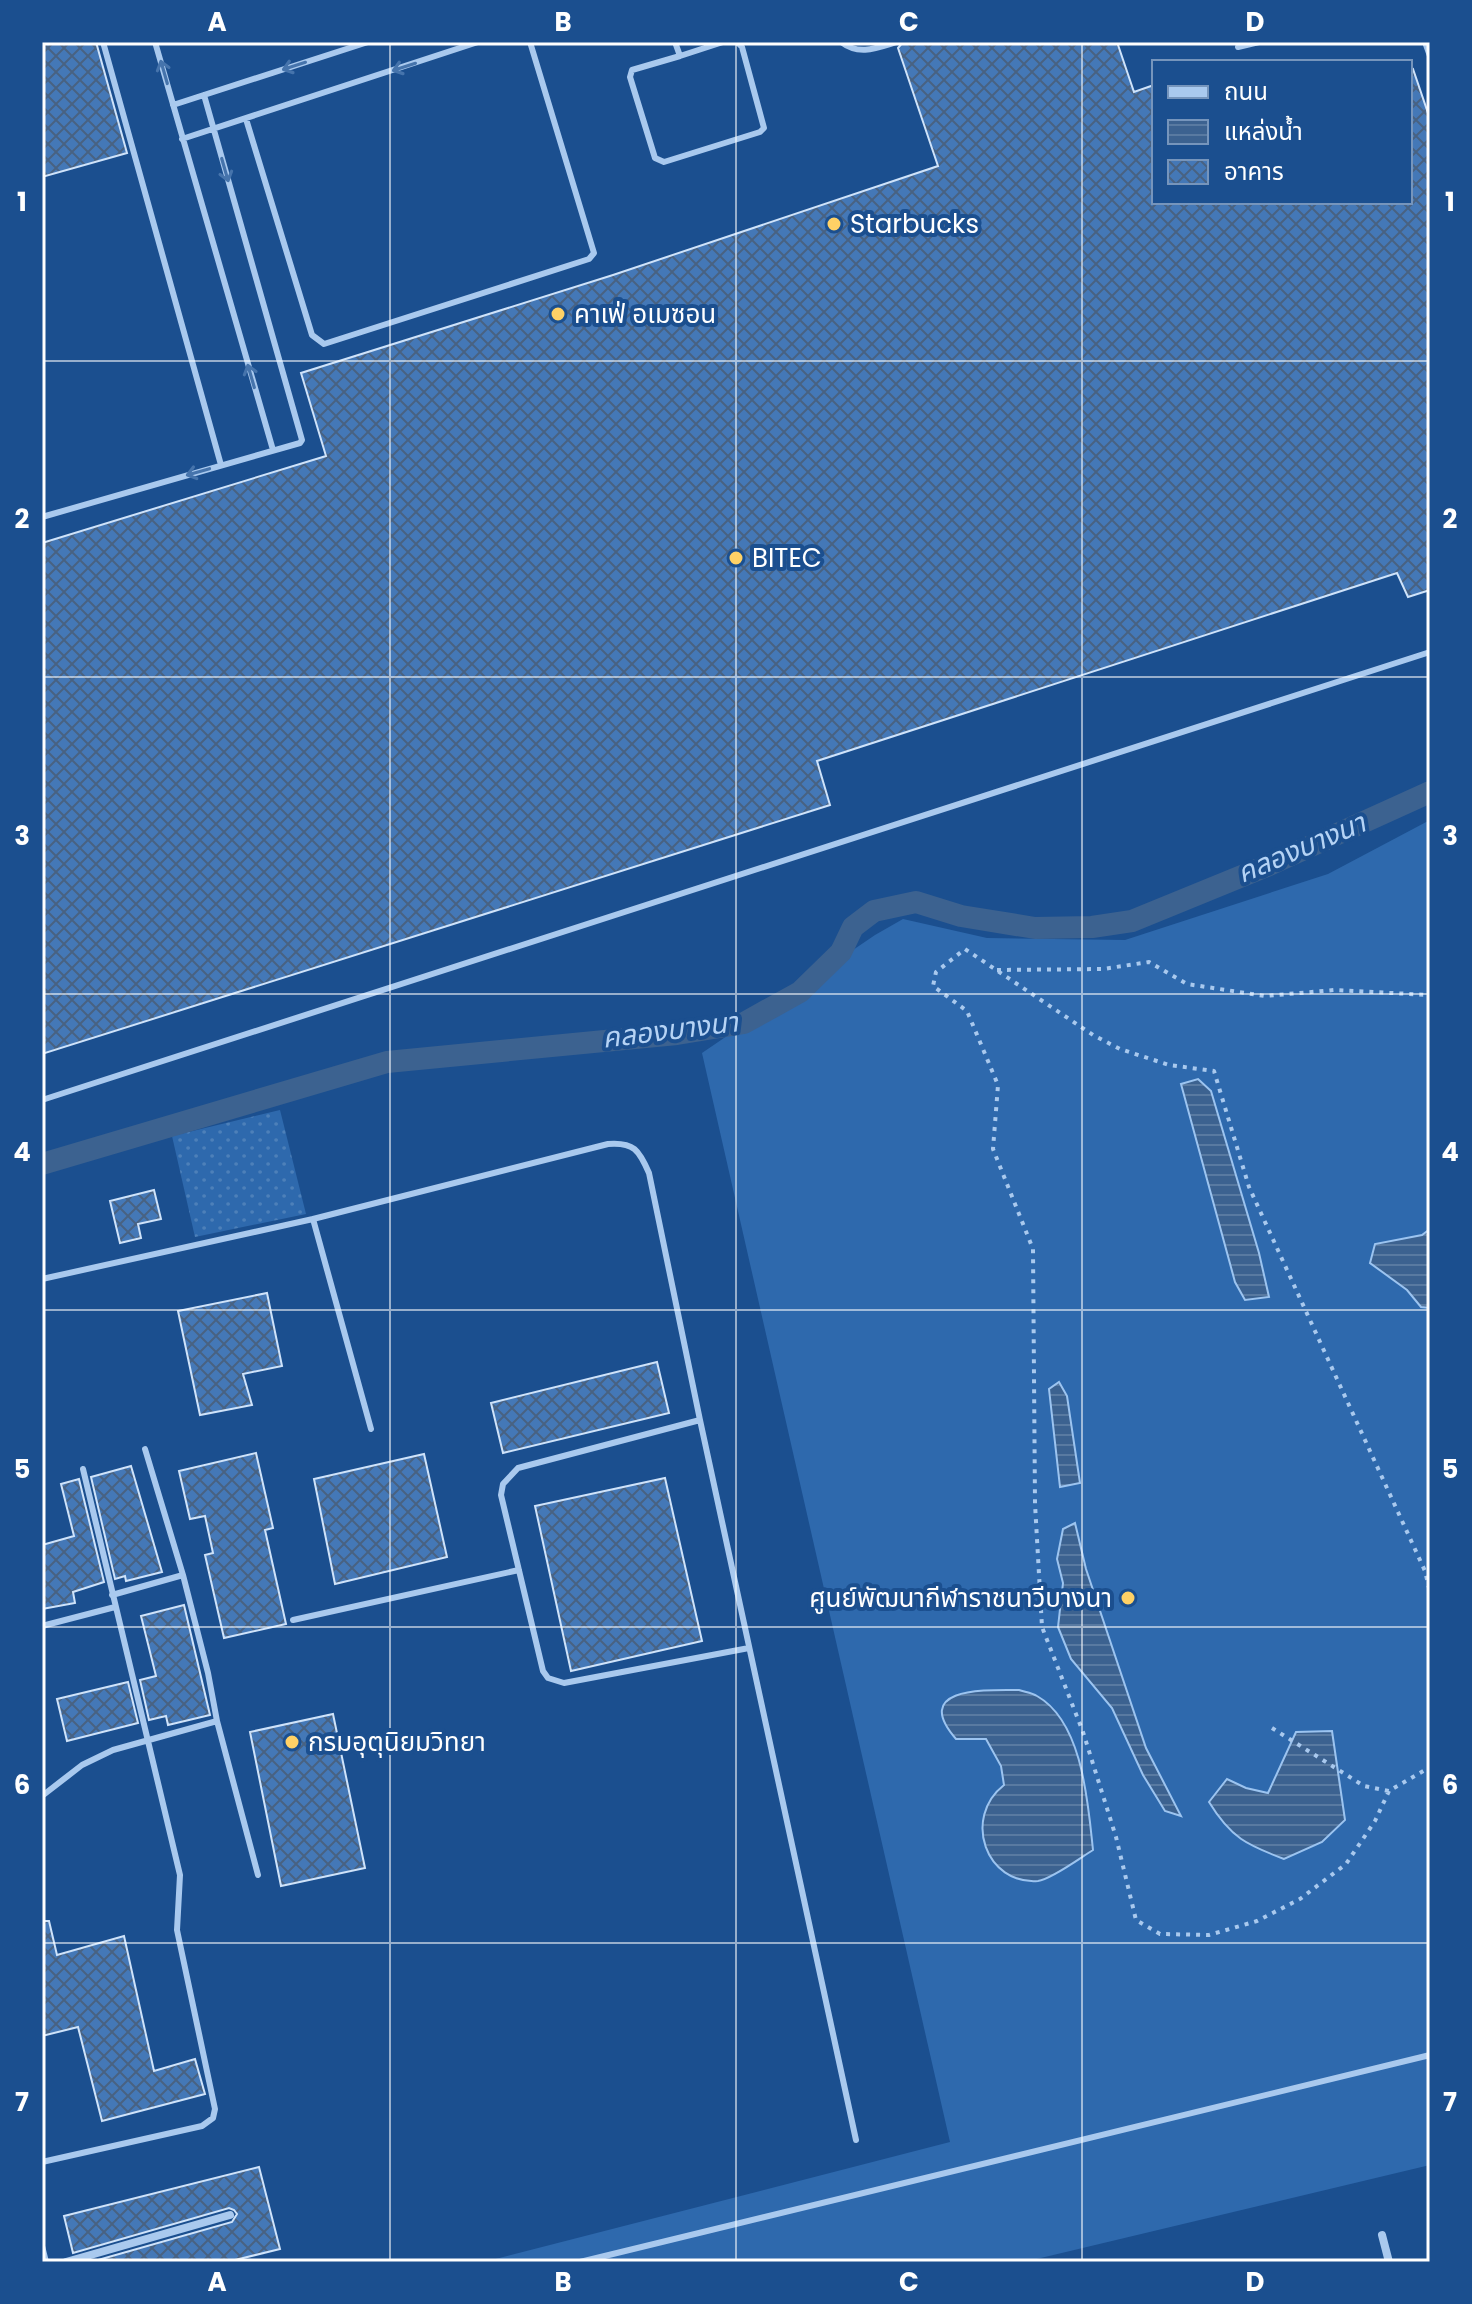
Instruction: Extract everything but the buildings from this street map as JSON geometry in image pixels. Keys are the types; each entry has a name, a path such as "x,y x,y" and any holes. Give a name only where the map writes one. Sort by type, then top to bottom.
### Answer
{"street":[{"path":"66,2262 230,2215"},
{"path":"1382,2235 1389,2262"}],"lane":[{"path":"103,42 221,465"},
{"path":"155,42 273,450"},
{"path":"173,105 368,42"},
{"path":"182,139 478,42"},
{"path":"246,119 312,335 324,344 589,259 594,253 530,42"},
{"path":"675,42 680,56"},
{"path":"723,42 632,70 630,77 655,158 664,162 760,132 764,128 742,47 737,42"},
{"path":"841,42 847,47 867,51 897,42"},
{"path":"1238,47 1259,42"},
{"path":"1425,42 1430,56"},
{"path":"42,517 300,443 301,436 204,95"},
{"path":"42,1100 1430,652"},
{"path":"42,1279 313,1219 608,1144 625,1143 642,1157 649,1173 856,2140"},
{"path":"313,1219 371,1429"},
{"path":"700,1420 518,1468 503,1484 501,1495 543,1671 548,1678 564,1683 749,1648"},
{"path":"145,1449 183,1575 217,1721 258,1875"},
{"path":"42,2162 202,2126 213,2118 215,2109 177,1930 180,1875 83,1469"},
{"path":"293,1620 519,1570"},
{"path":"112,1595 183,1575"},
{"path":"42,1626 115,1607"},
{"path":"42,1796 82,1765 113,1750 217,1721"},
{"path":"580,2262 1430,2055"},
{"path":"42,2246 46,2262"}],"path":[{"path":"1430,1592 1425,1571 1249,1187 1214,1071 1169,1065 1120,1049 1093,1035 965,949 936,972 933,986 967,1011 998,1085 993,1149 1033,1249 1035,1504 1042,1627 1088,1747 1116,1837 1136,1920 1160,1934 1209,1935 1257,1921 1300,1899 1346,1864 1375,1821 1389,1791 1430,1767"},
{"path":"995,970 1103,969 1149,962 1187,984 1265,996 1334,990 1430,995"},
{"path":"1272,1728 1364,1786 1389,1791"}],"shaded area":[{"name":"ศูนย์พัฒนากีฬาราชนาวีบางนา","path":"1430,820 1430,2165 1024,2262 484,2262 950,2142 702,1053 903,919 987,938 1125,940 1328,874"},
{"path":"280,1110 306,1214 195,1237 172,1136"}],"water":[{"path":"1198,1079 1211,1091 1269,1297 1245,1300 1235,1282 1181,1084"},
{"path":"1430,1229 1430,1308 1421,1307 1407,1290 1370,1263 1375,1244 1422,1235"},
{"path":"1059,1382 1067,1396 1080,1483 1060,1487 1049,1389"},
{"path":"1075,1523 1086,1569 1146,1748 1181,1816 1165,1811 1143,1775 1112,1708 1071,1659 1058,1627 1063,1583 1057,1559 1063,1529"},
{"path":"990,1690 1019,1690 1037,1696 1052,1708 1074,1744 1085,1788 1093,1850 1038,1881 1020,1879 1005,1872 993,1861 986,1847 984,1814 991,1799 1004,1785 1001,1766 986,1739 956,1739 944,1722 942,1709 948,1700 959,1695"},
{"path":"1332,1731 1345,1820 1322,1842 1284,1859 1241,1839 1209,1802 1227,1779 1268,1793 1296,1732"}],"waterway":[{"name":"คลองบางนา","path":"42,1164 387,1062 677,1034 744,1023 800,992 841,952 853,927 874,911 916,902 961,916 1035,928 1092,927 1132,921 1269,865 1430,792"}],"place":[{"name":"Starbucks","path":"834,224"},
{"name":"คาเฟ่ อเมซอน","path":"558,314"},
{"name":"BITEC","path":"736,558"},
{"name":"ศูนย์พัฒนากีฬาราชนาวีบางนา","path":"1128,1598"},
{"name":"กรมอุตุนิยมวิทยา","path":"292,1742"}]}
